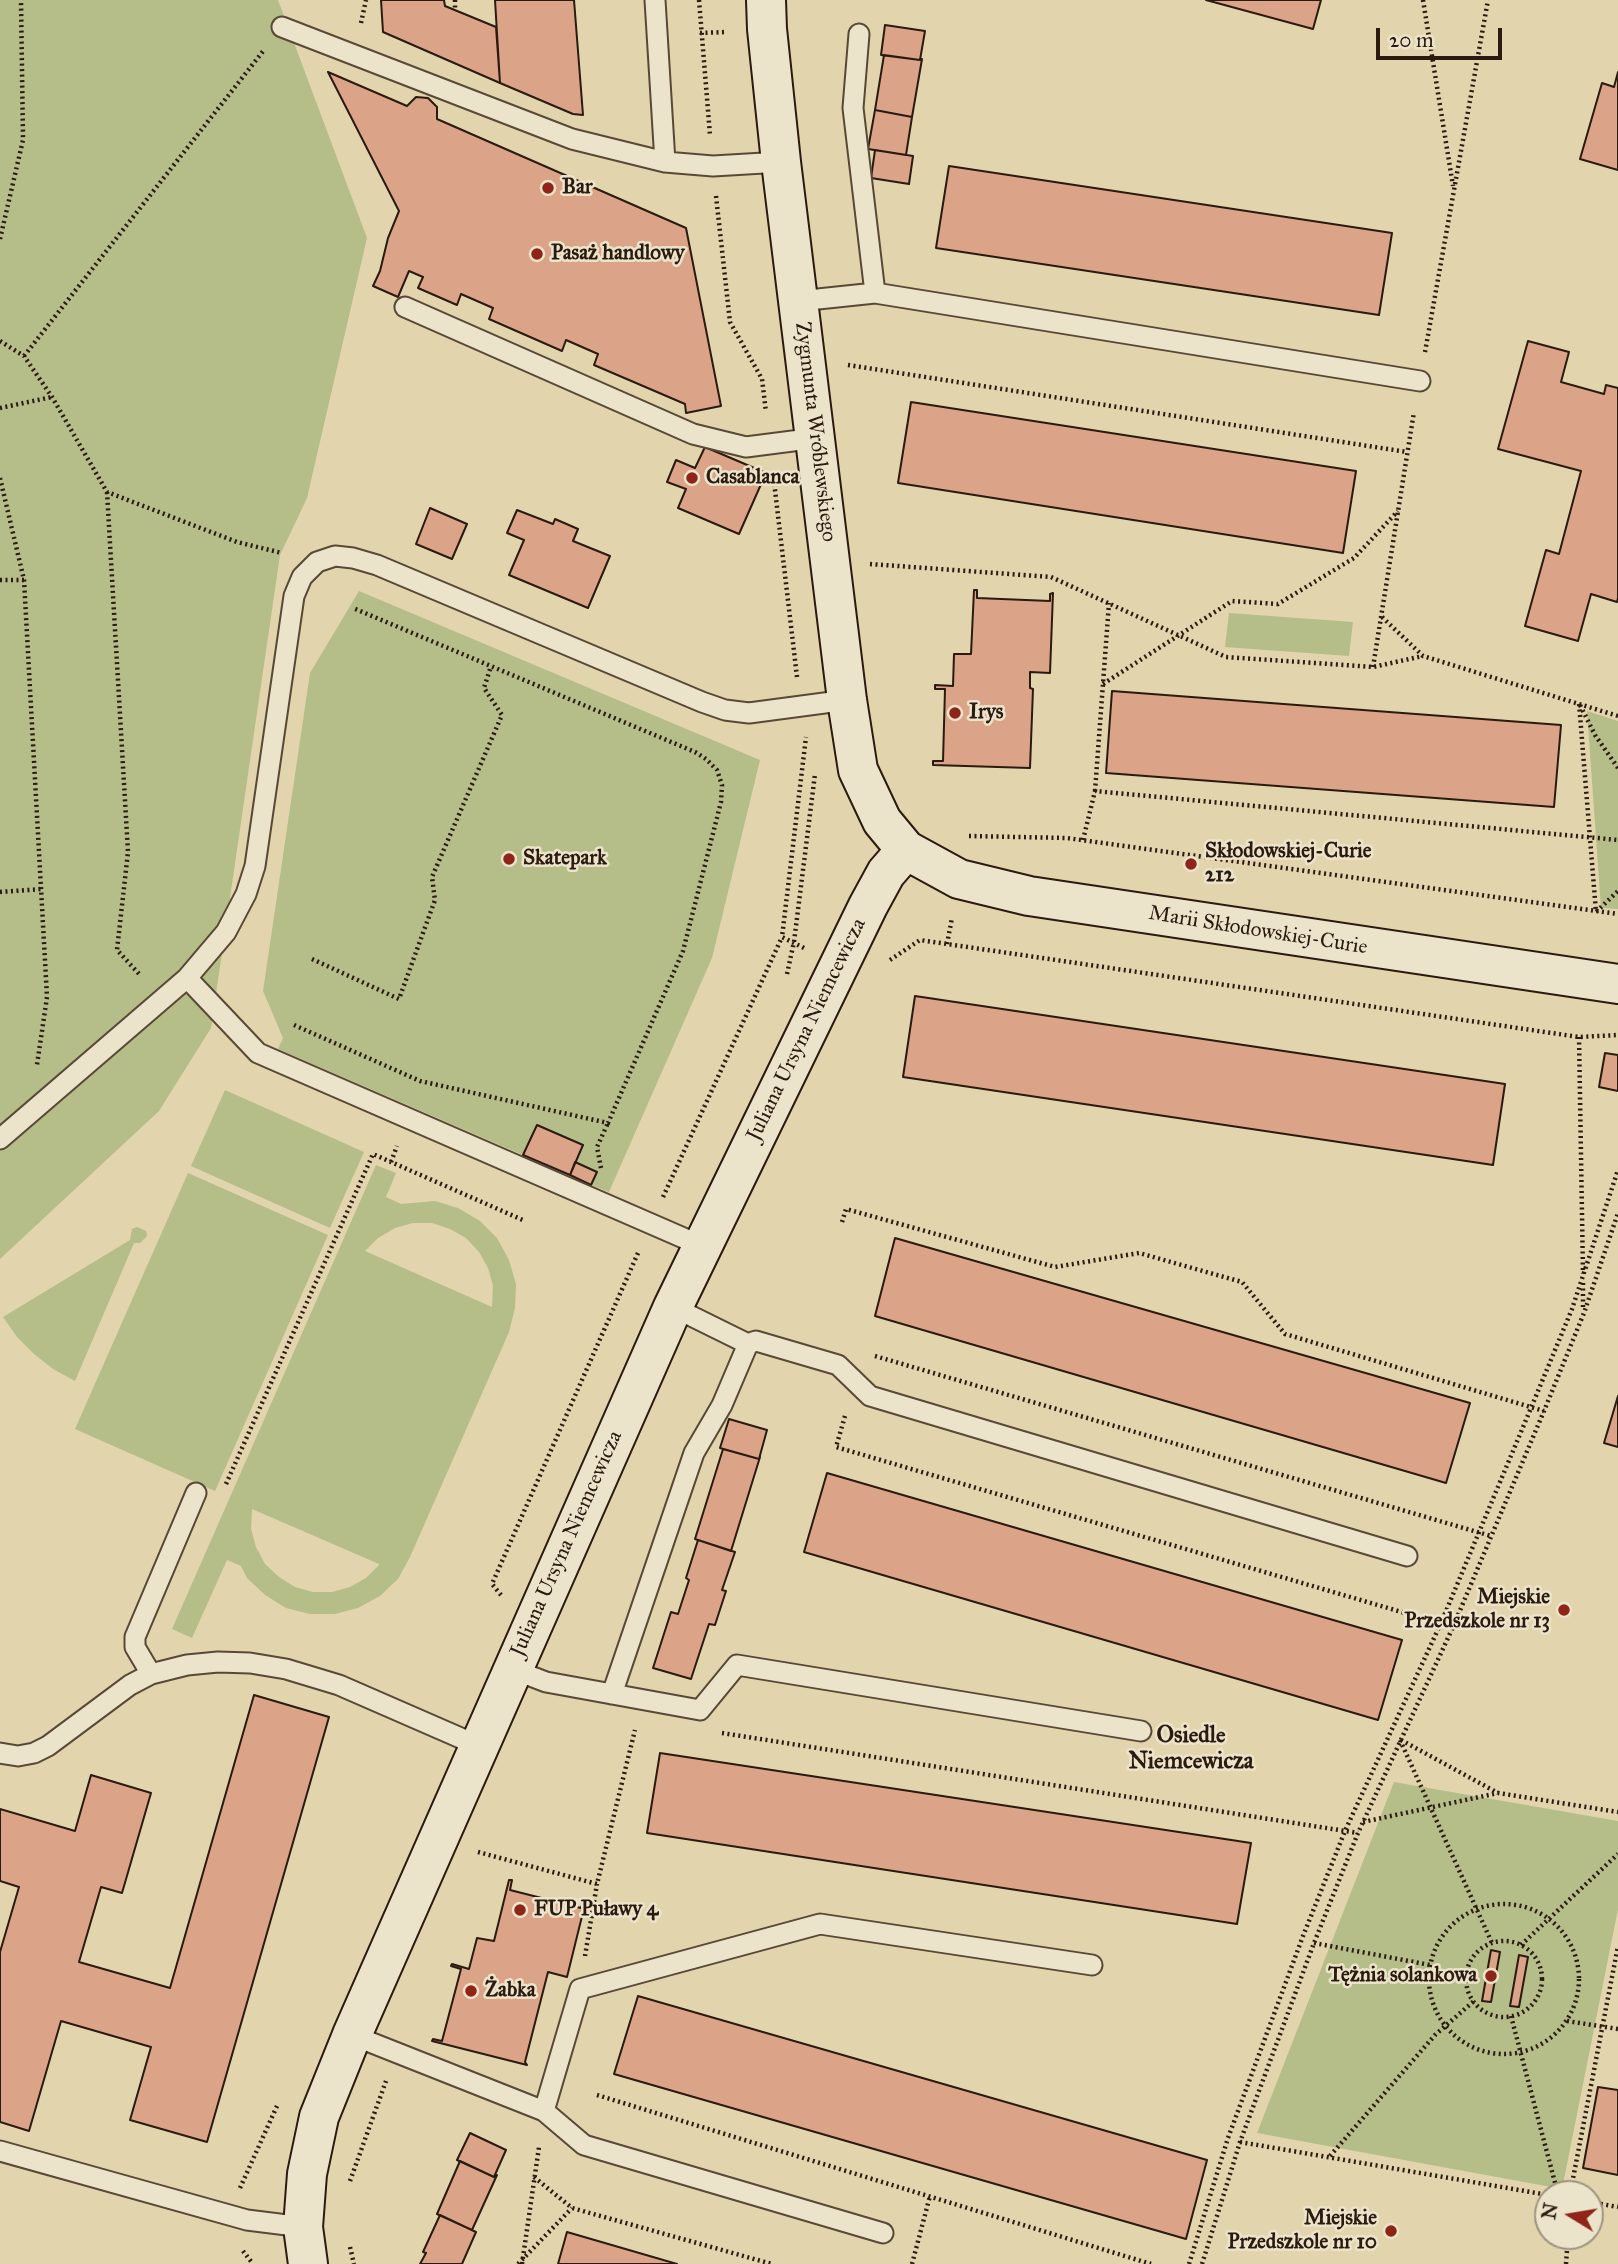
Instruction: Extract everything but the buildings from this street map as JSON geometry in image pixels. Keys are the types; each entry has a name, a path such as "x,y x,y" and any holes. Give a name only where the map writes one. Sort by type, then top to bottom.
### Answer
{"street":[{"name":"Zygmunta Wróblewskiego","path":"766,0 781,162 847,700 858,770 882,821 906,850"},
{"name":"Marii Skłodowskiej-Curie","path":"906,850 959,879 1029,896 1618,984"},
{"name":"Juliana Ursyna Niemcewicza","path":"308,2264 303,2227 306,2174 319,2117 352,2035 673,1307 868,906 886,873 906,850"}],"lane":[{"path":"655,0 664,162"},
{"path":"282,27 572,139 664,162 713,166 781,162"},
{"path":"859,34 853,108 875,293"},
{"path":"799,301 875,293 1420,381"},
{"path":"405,307 693,434 746,447 816,438"},
{"path":"0,1139 187,978 226,932 246,894 255,866 294,596 302,577 317,562 335,556 377,565 725,710 749,713 847,700"},
{"path":"187,978 258,1053 702,1246"},
{"path":"673,1307 748,1344"},
{"path":"612,1694 694,1452 722,1405 748,1344 756,1341 838,1365 870,1396 1406,1556"},
{"path":"151,1674 135,1647 135,1637 196,1493"},
{"path":"0,1753 34,1753 48,1746 130,1685 151,1674 187,1665 218,1662 250,1662 286,1669 339,1685 479,1746"},
{"path":"512,1669 546,1682 700,1710 737,1665 1141,1731"},
{"path":"544,2111 580,1989 820,1924 1092,1965"},
{"path":"352,2035 544,2111 583,2145 883,2232"},
{"path":"0,2151 231,2216 303,2227"}],"path":[{"path":"0,239 23,140 22,0"},
{"path":"454,0 455,10"},
{"path":"699,0 730,322 762,379 806,738 782,937 805,948"},
{"path":"1423,0 1454,191"},
{"path":"1373,667 1407,452 1488,0"},
{"path":"24,356 282,27"},
{"path":"0,341 24,356 52,397 107,492 128,852 117,950 162,1000"},
{"path":"840,364 1407,452"},
{"path":"0,408 52,397"},
{"path":"0,478 23,580 43,889 47,997 30,1114"},
{"path":"107,492 237,542 317,562"},
{"path":"1103,684 1232,601 1278,604 1353,558 1398,511"},
{"path":"862,564 1051,577 1226,657 1373,667 1423,656"},
{"path":"0,580 23,580"},
{"path":"1083,840 1095,790 1109,603"},
{"path":"353,608 695,752 716,770 722,785 721,802 683,951 597,1147 603,1179 595,1199"},
{"path":"1382,617 1423,656 1618,716"},
{"path":"312,959 398,999 435,900 432,877 502,715 484,688 491,666"},
{"path":"1579,703 1595,735 1618,768"},
{"path":"1579,703 1596,912"},
{"path":"1095,790 1618,840"},
{"path":"957,831 968,836 1083,840 1618,914"},
{"path":"947,944 968,836"},
{"path":"0,892 43,889"},
{"path":"1596,912 1618,891"},
{"path":"886,962 920,940 1579,1037 1618,1035"},
{"path":"294,1025 420,1081 608,1123"},
{"path":"1579,1037 1584,1313"},
{"path":"196,1493 218,1503 373,1154 525,1221"},
{"path":"1189,2264 1228,2138 1303,1936 1345,1831 1441,1623 1531,1408 1583,1278 1618,1170"},
{"path":"842,1222 846,1209 1055,1266 1139,1253 1242,1282 1285,1334 1544,1411"},
{"path":"1202,2264 1240,2142 1314,1943 1358,1833 1492,1536 1584,1313 1618,1213"},
{"path":"866,1353 1492,1536"},
{"path":"855,1382 836,1447 1453,1627"},
{"path":"580,1989 597,1884 638,1720"},
{"path":"719,1733 1358,1833"},
{"path":"1400,1740 1497,1793 1618,1812"},
{"path":"1400,1740 1492,1943"},
{"path":"1363,1823 1497,1793"},
{"path":"477,1852 597,1884"},
{"path":"1521,1945 1618,1854"},
{"path":"1494,1903 1518,1904 1549,1918 1559,1926 1573,1946 1579,1968 1579,1992 1567,2021 1556,2034 1537,2047 1521,2053 1491,2053 1468,2046 1445,2026 1436,2011 1429,1989 1430,1965 1437,1943 1452,1924 1476,1909 1494,1903"},
{"path":"1503,1941 1521,1945 1535,1956 1540,1966 1540,1990 1527,2009 1511,2016 1493,2015 1483,2010 1468,1991 1468,1967 1473,1957 1492,1943 1503,1941"},
{"path":"1314,1943 1430,1965"},
{"path":"1573,2180 1618,1946"},
{"path":"1330,2156 1445,2026 1474,2001"},
{"path":"1511,2016 1554,2180"},
{"path":"1567,2021 1618,2029"},
{"path":"597,2095 1151,2264"},
{"path":"521,2262 544,2111"},
{"path":"1240,2142 1534,2192"},
{"path":"534,2177 572,2207 772,2264"},
{"path":"912,2264 930,2196"},
{"path":"521,2262 572,2207"}],"green space":[{"path":"0,0 278,0 367,238 307,498 280,555 211,1028 159,1111 0,1259"},
{"name":"Skatepark","path":"359,591 760,760 712,958 609,1192 591,1185 597,1173 575,1162 582,1144 537,1125 523,1155 278,1049 283,1038 263,991 310,673"},
{"path":"1229,613 1353,622 1349,656 1225,647"},
{"path":"1587,711 1618,721 1618,909 1601,908"},
{"path":"225,1090 364,1152 330,1228 191,1166"},
{"path":"376,1165 396,1173 386,1197 401,1204 435,1201 458,1208 480,1221 497,1238 509,1260 516,1284 515,1308 509,1332 398,1579 380,1596 358,1608 335,1614 310,1614 286,1608 265,1595 247,1578 241,1566 227,1560 192,1638 172,1629","holes":["413,1223 432,1223 466,1238 479,1252 488,1268 493,1286 492,1307 365,1251 378,1238 395,1228","252,1509 379,1564 379,1565 366,1578 350,1587 332,1592 313,1592 295,1587 265,1564 251,1529"]},
{"path":"188,1173 328,1235 215,1491 75,1429"},
{"path":"137,1227 146,1231 147,1236 140,1243 134,1243 75,1381 34,1354 17,1337 3,1317 130,1240 132,1229"},
{"path":"1394,1782 1618,1821 1618,1909 1564,2180 1534,2180 1534,2184 1257,2133"}],"place":[{"name":"Bar","path":"548,188"},
{"name":"Pasaż handlowy","path":"537,254"},
{"name":"Casablanca","path":"692,478"},
{"name":"Irys","path":"955,713"},
{"name":"Skatepark","path":"509,859"},
{"name":"Skłodowskiej-Curie 212","path":"1191,864"},
{"name":"Miejskie Przedszkole nr 13","path":"1564,1610"},
{"name":"FUP Puławy 4","path":"520,1910"},
{"name":"Tężnia solankowa","path":"1491,1976"},
{"name":"Żabka","path":"471,1991"},
{"name":"Miejskie Przedszkole nr 10","path":"1391,2231"}],"district":[{"name":"Osiedle Niemcewicza","path":"1191,1749"}]}
